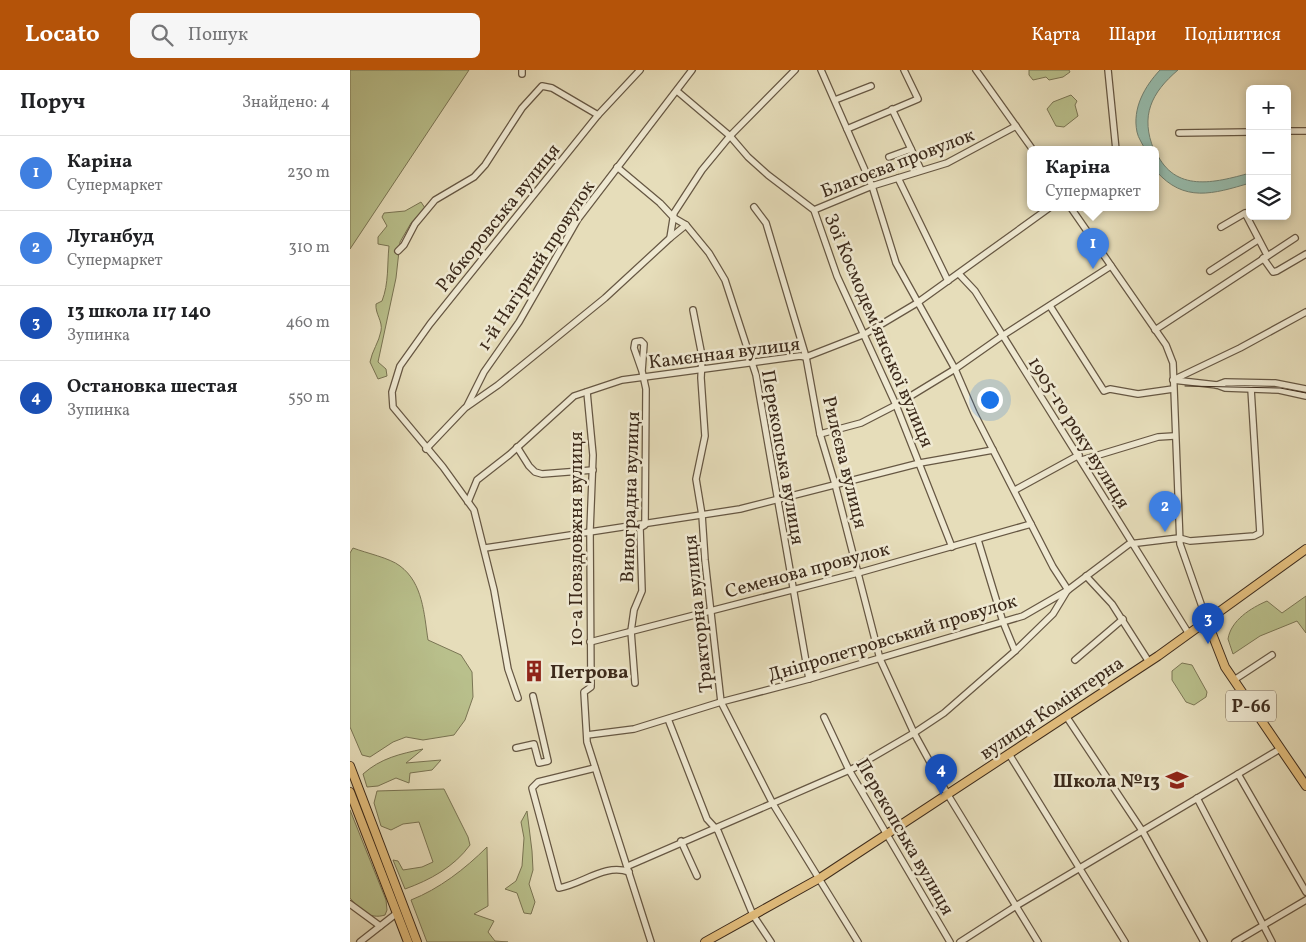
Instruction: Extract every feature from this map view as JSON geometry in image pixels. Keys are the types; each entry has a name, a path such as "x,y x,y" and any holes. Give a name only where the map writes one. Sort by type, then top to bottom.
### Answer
{"main road":[{"name":"вулиця Комінтерна","path":"705,942 820,878 1148,662 1306,549"},
{"name":"Р-66","path":"1207,621 1216,647 1234,680 1306,786"},
{"path":"350,766 418,942"},
{"path":"350,792 408,942"}],"street":[{"name":"Рабкоровська вулиця","path":"426,449 393,407 392,392 400,366 430,324 598,115 640,70"},
{"name":"1-й Нагірний провулок","path":"465,408 484,372 519,322 578,219 692,70"},
{"path":"670,238 674,213 702,170 730,136 795,70"},
{"path":"821,70 872,186 896,263 955,369 974,413 1031,524 1068,590 1129,544 1179,538 1190,541 1254,536 1260,533 1250,389"},
{"path":"847,129 918,99 904,70"},
{"path":"976,70 1030,146"},
{"path":"1108,70 1116,146"},
{"path":"398,251 404,246 415,224 435,200 474,177 485,165 522,108 542,86 552,88 598,115"},
{"path":"834,100 871,86"},
{"name":"Зої Космодем’янської вулиця","path":"677,91 730,136 748,157 814,210 837,276 896,405 952,547"},
{"path":"892,109 921,170"},
{"name":"Благоєва провулок","path":"814,210 872,186 966,154 1016,126"},
{"path":"1291,131 1306,131"},
{"path":"1179,133 1246,132"},
{"path":"889,157 911,149"},
{"name":"Перекопська вулиця","path":"617,167 660,203 674,218 686,226 709,253 725,280 752,363 792,591 810,679"},
{"path":"898,178 948,281"},
{"name":"Рилєєва вулиця","path":"754,207 766,223 806,357 820,434 835,484 880,659 909,724 948,794"},
{"name":"Камєнная вулиця","path":"468,502 477,480 574,396 616,381 643,374 701,370 800,356 806,357 865,334 918,303 1045,211"},
{"path":"1073,211 1155,330 1173,363 1174,436 1179,538 1207,621"},
{"path":"1221,227 1245,213 1273,272 1277,272 1306,254"},
{"path":"518,698 508,669 485,548 474,510 443,467 426,449 465,408 498,385 605,298 670,238 686,226"},
{"path":"1155,330 1295,238"},
{"path":"1210,271 1258,240"},
{"path":"820,434 861,423 896,405 955,369 1002,336 1111,266"},
{"name":"1905-го року вулиця","path":"960,274 974,291 1081,458 1189,634"},
{"path":"1050,306 1104,391 1110,389 1138,394 1173,389"},
{"name":"Тракторна вулиця","path":"693,310 702,356 701,370 705,436 695,474 702,515 721,702 773,804 858,942"},
{"path":"1173,380 1240,348 1306,312"},
{"name":"Виноградна вулиця","path":"635,683 631,631 634,610 642,591 640,528 645,525 643,374"},
{"path":"1173,380 1217,385 1225,388 1279,390 1306,396"},
{"path":"1217,385 1225,382 1275,383 1306,389"},
{"name":"10-а Повздовжня вулиця","path":"586,392 593,470 590,531 591,687 584,692 587,735 595,768 651,942"},
{"path":"1015,490 1081,458 1158,438 1174,436"},
{"path":"517,447 535,472 542,474 593,470"},
{"path":"485,548 531,543 590,531 645,525 702,515 777,500 920,463 993,450"},
{"name":"Семенова провулок","path":"590,642 792,591 1031,524"},
{"path":"978,540 1003,622 1015,651"},
{"path":"1086,576 1123,618 1148,662"},
{"name":"Дніпропетровський провулок","path":"587,735 634,729 721,702 810,679 1023,616 1068,590"},
{"name":"Дніпропетровський провулок","path":"595,768 538,782 532,788 559,888 570,886 585,877 619,868 629,869 681,841 773,804 849,770 914,733 944,713 1015,651 1053,614 1068,590"},
{"path":"1075,660 1123,618"},
{"path":"1234,680 1272,655"},
{"path":"516,748 534,744 539,763 548,761 533,696"},
{"path":"1066,716 1143,832 1204,942"},
{"name":"Перекопська вулиця","path":"824,717 849,770 888,833 950,942"},
{"path":"668,719 707,819 718,831 753,915 771,942"},
{"path":"960,942 1016,906 1280,749"},
{"path":"1009,754 1125,942"},
{"path":"1238,774 1306,892"},
{"path":"948,794 1038,942"},
{"path":"1197,798 1272,942"},
{"path":"681,841 697,876"},
{"path":"1235,942 1306,900"},
{"path":"350,904 380,926"},
{"path":"360,942 397,913"}],"green space":[{"path":"350,70 469,70 350,249"},
{"path":"1029,70 1069,70 1070,72 1063,77 1049,80 1046,77 1033,80 1029,75"},
{"path":"1071,95 1077,101 1075,105 1078,116 1064,127 1056,126 1047,109 1053,102"},
{"path":"421,202 425,208 411,223 400,242 396,278 378,362 386,369 387,376 378,379 370,362 381,331 376,304 382,301 386,287 389,246 378,244 378,237 387,226 382,217 384,213 405,211"},
{"path":"353,548 390,561 408,573 414,581 421,600 428,640 461,655 472,672 473,697 465,720 454,735 423,740 406,737 393,742 370,757 362,755 350,727 350,553"},
{"path":"1306,596 1306,633 1297,621 1260,636 1233,654 1228,639 1237,620 1267,601 1282,613"},
{"path":"1182,663 1192,665 1207,692 1206,697 1194,705 1186,702 1172,680 1172,671"},
{"path":"423,749 406,763 441,760 432,770 410,773 409,783 396,778 378,786 367,787 363,774 377,764 391,757"},
{"path":"444,789 468,837 470,845 457,860 441,872 405,889 393,860 398,861 403,870 422,867 433,862 419,822 403,824 391,830 381,826 374,803 377,791"},
{"path":"350,810 386,900 387,910 385,915 369,915 361,910 350,898"},
{"path":"527,811 533,870 529,884 535,902 531,914 524,913 517,893 505,889 516,881 522,866 524,838 521,822"},
{"path":"487,847 488,906 474,914 494,921 488,932 495,941 508,942 427,942 411,900 451,878"}],"shaded area":[{"path":"1160,70 1178,70 1155,96 1148,116 1148,126 1153,146 1143,146 1137,132 1136,114 1141,98 1149,83"},
{"path":"1159,157 1164,165 1174,174 1197,182 1223,180 1246,174 1246,184 1224,190 1200,193 1188,192 1177,188 1159,174"}],"tram line":[{"path":"1185,386 1280,388 1306,393"}],"place":[{"name":"Каріна","path":"1093,269"},
{"name":"Луганбуд","path":"1165,532"},
{"name":"13 школа 117 140","path":"1208,644"},
{"name":"Петрова","path":"534,671"},
{"name":"Школа №13","path":"1177,780"},
{"name":"Остановка шестая","path":"941,795"}]}
